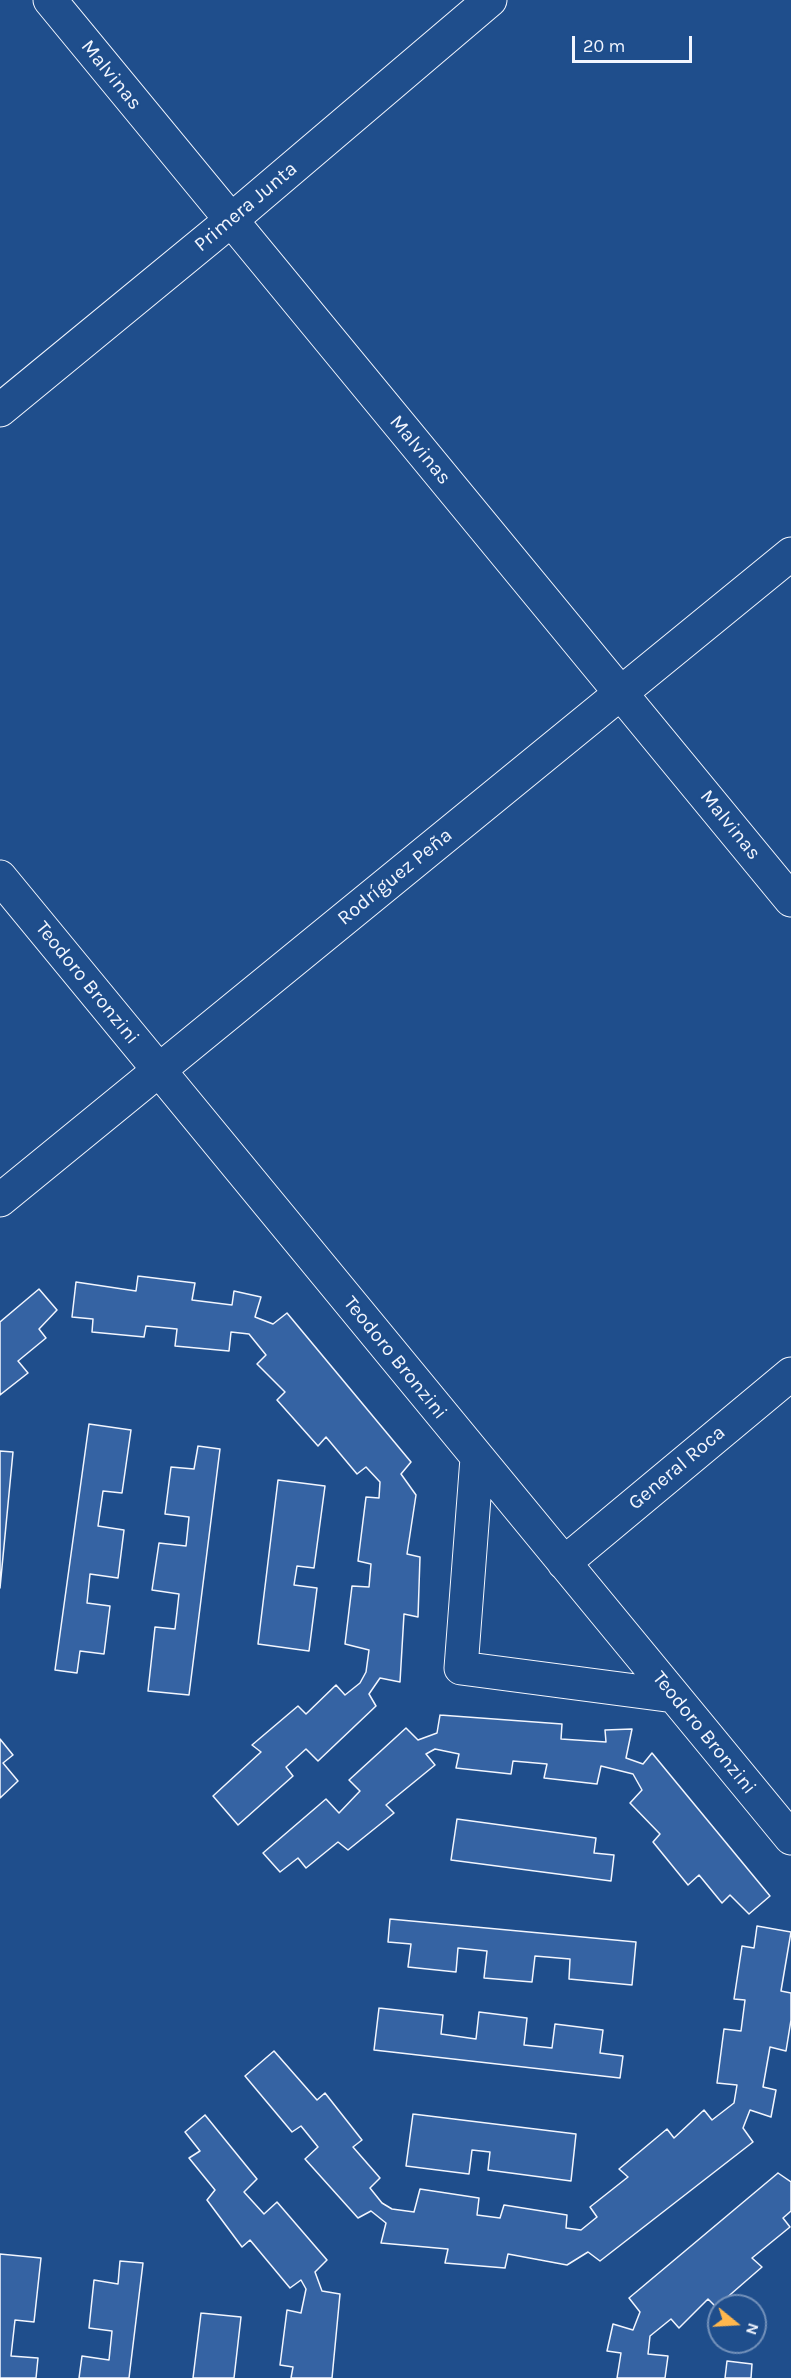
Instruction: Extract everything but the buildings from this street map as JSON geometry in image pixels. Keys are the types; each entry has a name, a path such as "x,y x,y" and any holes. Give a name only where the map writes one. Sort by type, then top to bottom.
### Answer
{"street":[{"name":"Malvinas","path":"50,0 791,900"},
{"name":"Primera Junta","path":"0,410 230,221 490,0"},
{"name":"Rodríguez Peña","path":"0,1200 791,554"},
{"name":"Teodoro Bronzini","path":"0,877 791,1838"},
{"name":"General Roca","path":"564,1563 791,1374"},
{"path":"477,1458 461,1668 674,1696"}]}
